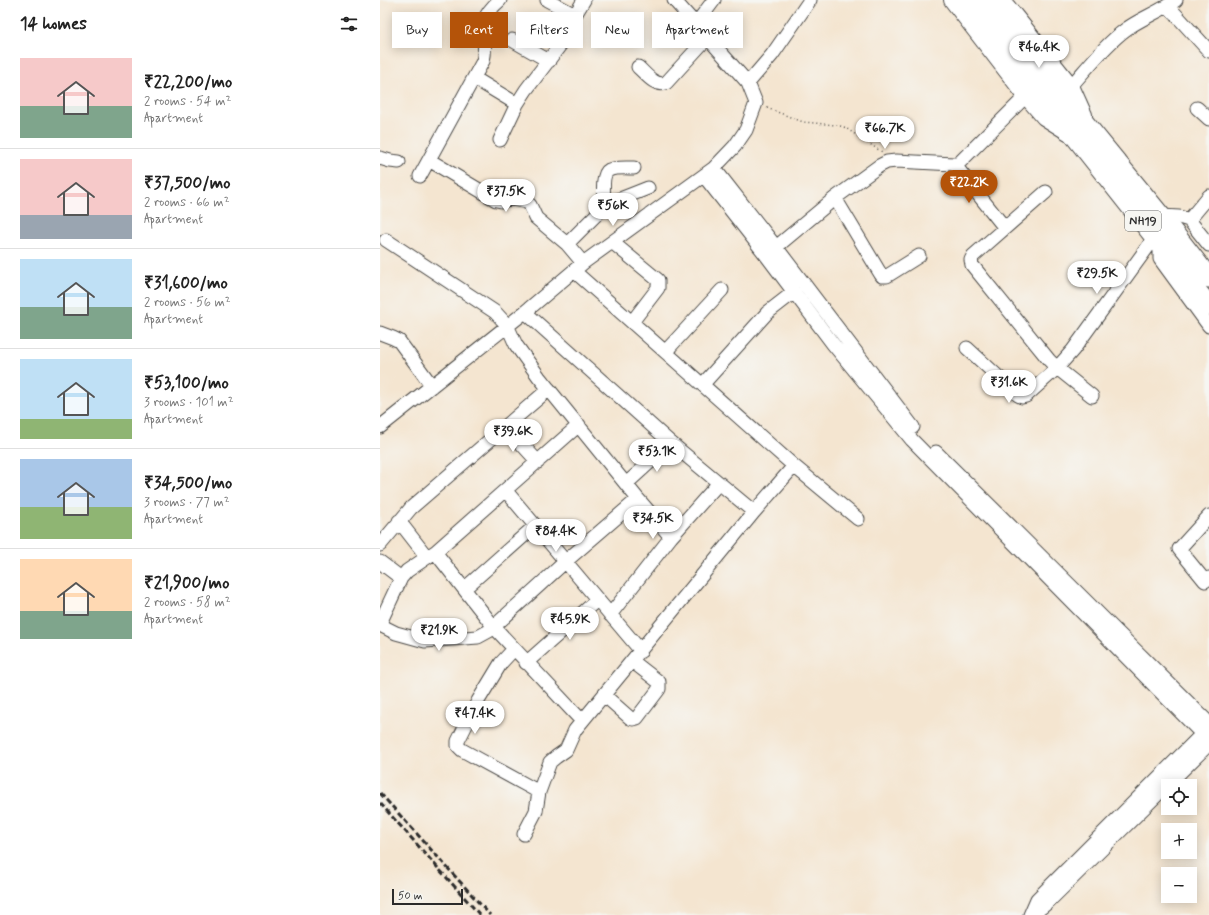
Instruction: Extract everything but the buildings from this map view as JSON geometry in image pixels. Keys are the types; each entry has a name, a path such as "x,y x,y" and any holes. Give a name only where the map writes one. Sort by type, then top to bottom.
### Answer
{"highway":[{"name":"NH19","path":"967,0 989,7 1083,133 1157,240 1209,306"},
{"name":"NH19","path":"1083,133 1161,216 1209,278"}],"main road":[{"path":"952,0 1044,117 1083,133"},
{"path":"989,7 1071,86 1083,133"}],"street":[{"path":"420,176 474,78 484,55 482,30 484,22 491,8 500,0"},
{"path":"547,0 569,12"},
{"path":"577,12 584,0"},
{"path":"674,0 685,12"},
{"path":"705,12 714,0"},
{"path":"748,82 772,54 810,0"},
{"path":"1071,86 1114,39 1133,24 1172,3 1209,51"},
{"path":"512,40 549,62"},
{"path":"500,140 516,104 559,48"},
{"path":"638,67 657,84 666,83 698,48"},
{"path":"380,427 579,267 709,172 735,146 746,130 756,103 748,82 718,48"},
{"path":"474,78 516,104"},
{"path":"771,251 836,198 879,166 887,162 896,161 954,164 964,159 1026,96"},
{"path":"1197,108 1209,119"},
{"path":"380,158 399,162"},
{"path":"429,160 496,200 501,201 511,199 527,202 536,218 567,244 579,267 632,322 794,466 858,519"},
{"path":"954,164 1005,228"},
{"path":"604,207 604,177 606,172 609,169 634,168"},
{"path":"709,172 919,435 1208,734"},
{"path":"567,244 604,207 610,203 648,188"},
{"path":"1046,192 974,256 971,260 972,265 1057,368 1092,396"},
{"path":"1189,220 1209,196"},
{"path":"836,198 882,276 887,276 919,256"},
{"path":"1161,216 1179,217 1189,220 1209,245"},
{"path":"386,240 496,312 507,325 516,345 549,389 638,500 671,537"},
{"path":"1157,240 1160,260 1209,326"},
{"path":"967,348 1018,395 1022,397 1026,396 1057,368 1073,350 1157,240"},
{"path":"612,242 658,280 658,288 632,322"},
{"path":"771,251 794,292 833,344 912,440 1208,734"},
{"path":"666,351 722,290"},
{"path":"703,384 763,317 794,292"},
{"path":"524,312 718,484 754,512"},
{"path":"380,333 399,341 432,386"},
{"path":"380,545 411,508 549,389"},
{"path":"579,425 506,491 431,555 407,571 401,578 380,624 396,633 425,641 478,637 494,627 566,561 638,500"},
{"path":"506,427 538,462"},
{"path":"626,484 671,443"},
{"path":"524,834 536,811 539,792 550,762 566,750 575,730 582,721 754,512 794,466"},
{"path":"610,615 671,537 718,484"},
{"path":"506,491 641,650"},
{"path":"1209,516 1179,549 1206,582 1209,578"},
{"path":"399,521 464,589 494,627 526,663 582,721"},
{"path":"464,589 535,526"},
{"path":"380,562 401,578"},
{"path":"526,663 597,600"},
{"path":"514,649 501,663 478,701 458,741 458,746 462,750 539,792"},
{"path":"604,695 630,718 637,718 660,686 659,682 632,661"},
{"path":"1031,913 1036,899 1208,734"}],"path":[{"path":"756,103 796,121 816,124 836,124 844,127 851,130 896,161"}],"railway":[{"path":"380,793 490,915"},
{"path":"380,803 480,915"}]}
